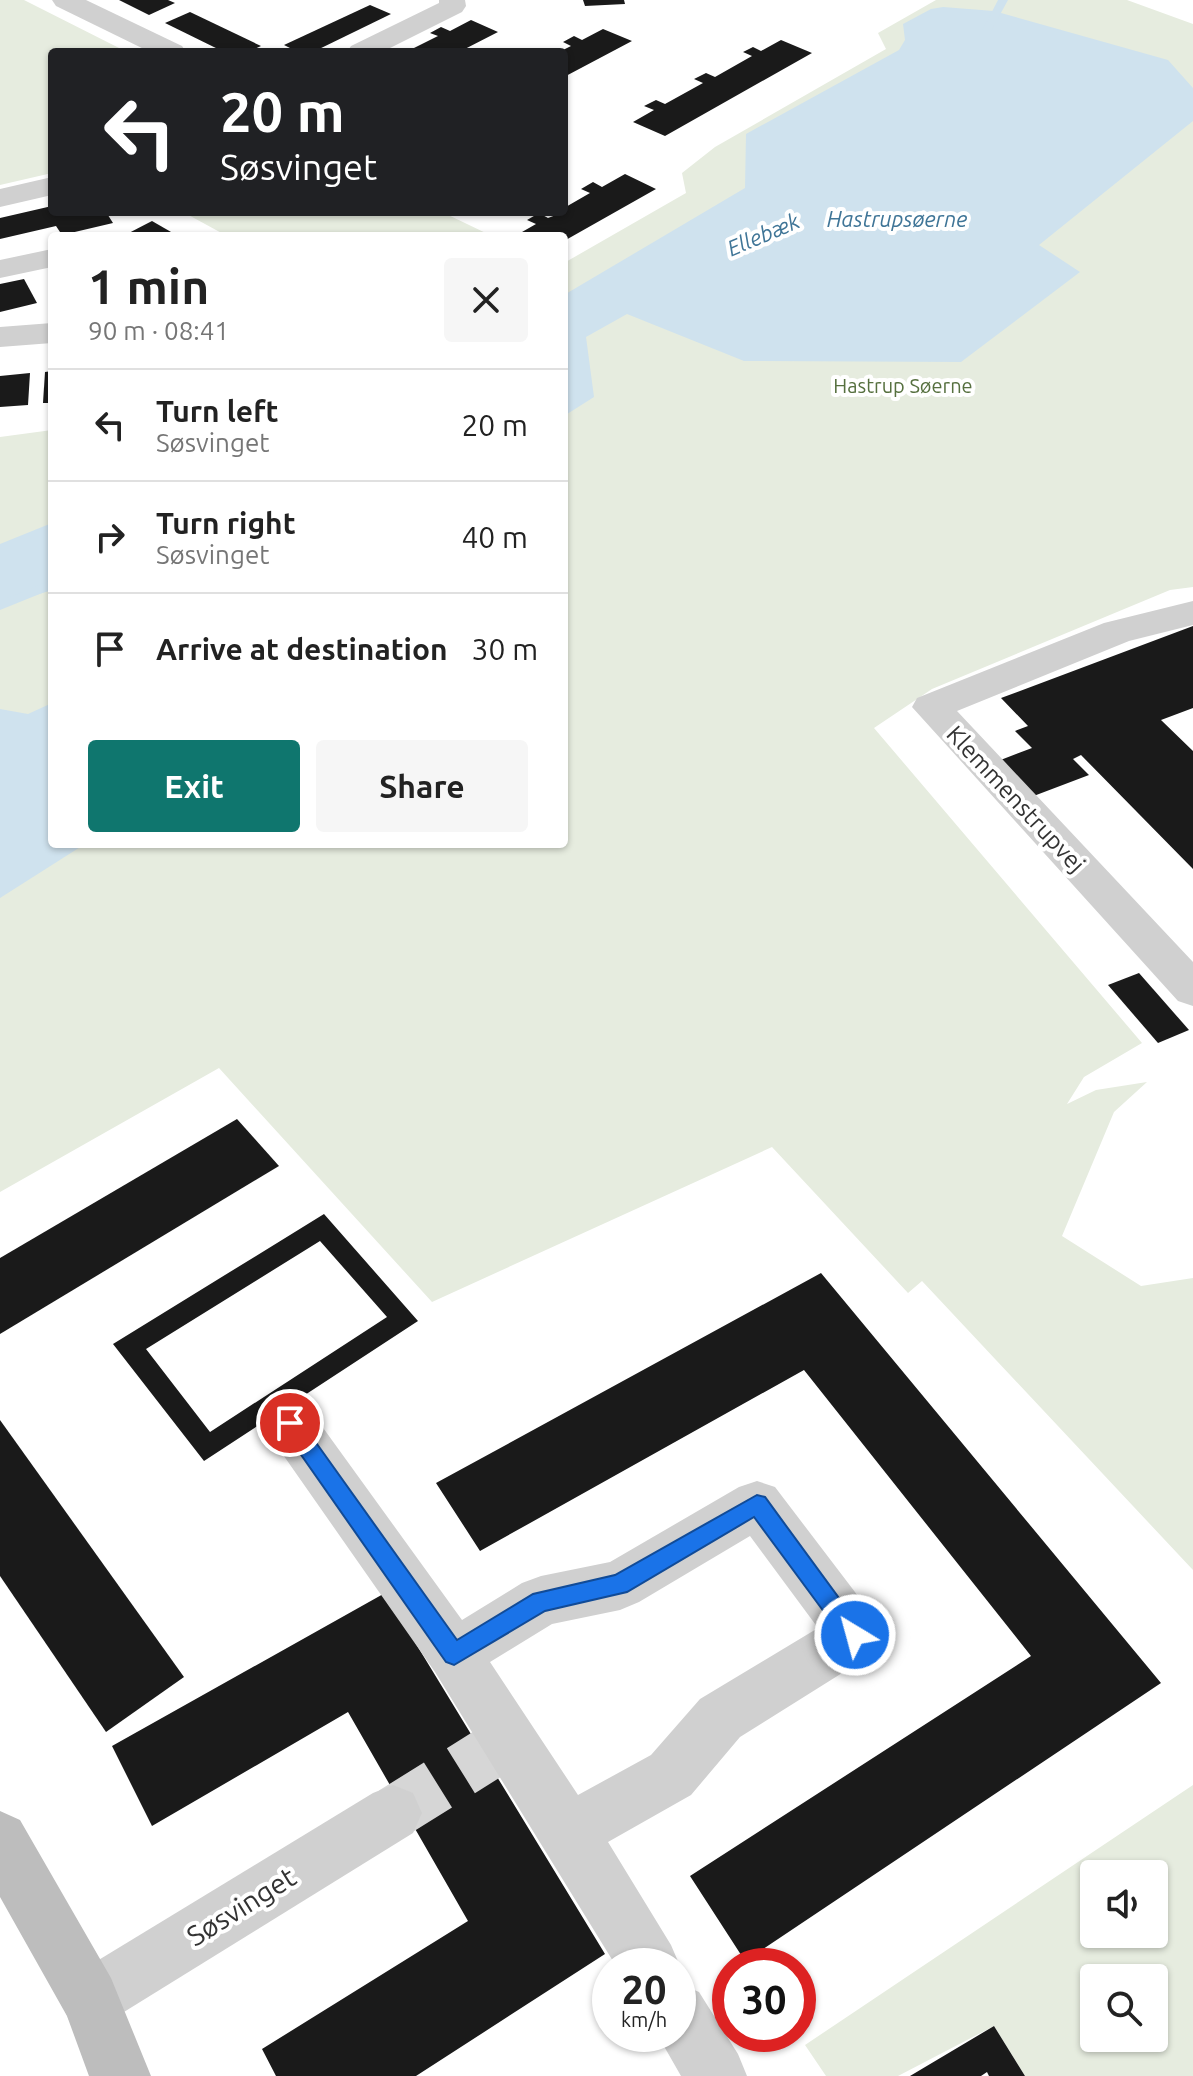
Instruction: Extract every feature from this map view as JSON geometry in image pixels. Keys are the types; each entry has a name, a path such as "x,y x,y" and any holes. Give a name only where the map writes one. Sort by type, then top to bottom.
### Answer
{"street":[{"path":"65,0 164,48"},
{"path":"369,48 453,6 452,0"},
{"path":"0,198 48,187"},
{"path":"0,269 48,259"},
{"path":"0,337 48,333"},
{"name":"Klemmenstrupvej","path":"1193,613 1117,632 931,707 1193,990"},
{"path":"290,1423 454,1654 569,1832 639,1948"},
{"path":"454,1654 541,1601 620,1585 757,1504 855,1635 720,1718 671,1775 569,1832"},
{"name":"Søsvinget","path":"90,1999 393,1813"},
{"path":"4,1855 90,1999 120,2076"},
{"path":"696,2043 716,2076"}],"green space":[{"path":"0,0 24,0 119,48 48,48 48,174 0,185"},
{"name":"Hastrup Søerne","path":"936,0 1127,0 1193,24 1193,587 1170,590 932,689 874,728 1142,1043 1084,1077 1067,1104 1096,1090 1147,1082 1114,1112 1062,1236 1141,1286 1193,1278 1193,1570 922,1281 908,1293 772,1147 432,1302 219,1068 0,1192 0,437 48,431 48,848 568,848 568,261 686,193 682,173 715,147 886,49 878,33"},
{"path":"190,216 450,216 484,232 220,232"},
{"path":"1193,1785 1193,2076 1025,2076 994,2026 898,2076 826,2076 810,2052 816,2052 816,2038 1080,1861 1080,1948 1168,1948 1168,1860 1081,1860"}],"water":[{"name":"Hastrupsøerne","path":"931,9 994,11 1168,60 1193,88 1193,121 1039,245 1080,272 961,362 744,361 627,314 586,337 594,397 568,413 568,293 745,188 746,134 899,50 905,40 903,24"},
{"path":"48,525 48,591 0,606 0,544"},
{"path":"48,705 48,848 79,848 0,898 0,709 28,714"}],"building":[{"path":"119,0 168,0 175,3 149,15"},
{"path":"583,0 624,0 625,4 585,6"},
{"path":"370,5 391,14 321,48 290,48 284,45"},
{"path":"190,12 261,46 216,48 165,23"},
{"path":"471,20 498,32 467,48 414,48 438,36 430,33 441,27 450,31"},
{"path":"603,29 632,41 568,75 567,48 571,46 563,42 574,36 582,40"},
{"path":"781,40 812,53 665,136 633,122 654,110 644,106 656,100 665,104 703,83 694,79 706,73 715,77 752,56 743,52 753,47 761,51"},
{"path":"625,174 656,189 568,239 568,232 522,232 536,224 527,220 534,216 568,216 568,206 590,193 581,189 593,182 602,187"},
{"path":"48,207 48,216 109,216 113,223 75,232 60,232 56,226 0,239 0,218"},
{"path":"152,221 171,232 131,232"},
{"path":"24,279 37,303 0,312 0,284"},
{"path":"45,372 48,372 48,403 43,403"},
{"path":"30,373 28,405 0,407 0,376"},
{"path":"1193,626 1193,708 1161,720 1193,751 1193,869 1081,755 1073,759 1089,775 1031,797 998,761 1032,748 1015,731 1028,726 1001,698"},
{"path":"1139,973 1189,1030 1158,1043 1108,985"},
{"path":"237,1119 279,1166 0,1334 0,1258"},
{"path":"324,1214 418,1321 204,1461 113,1344","holes":["320,1241 387,1317 210,1432 146,1349"]},
{"path":"821,1273 1161,1683 764,1948 737,1948 690,1876 1031,1656 804,1370 480,1551 436,1483"},
{"path":"0,1420 184,1677 106,1732 0,1576"},
{"path":"385,1593 601,1948 592,1948 592,1962 416,2076 276,2076 262,2049 468,1921 348,1712 152,1826 112,1746"},
{"path":"994,2026 1025,2076 989,2076 987,2072 981,2076 910,2076"}],"waterway":[{"name":"Ellebæk","path":"987,31 1003,0"},
{"name":"Ellebæk","path":"0,606 48,586"}],"tunnel":[{"path":"393,1813 510,1740"}],"route":[{"path":"290,1423 454,1654 541,1601 620,1585 757,1504 855,1635"}]}
